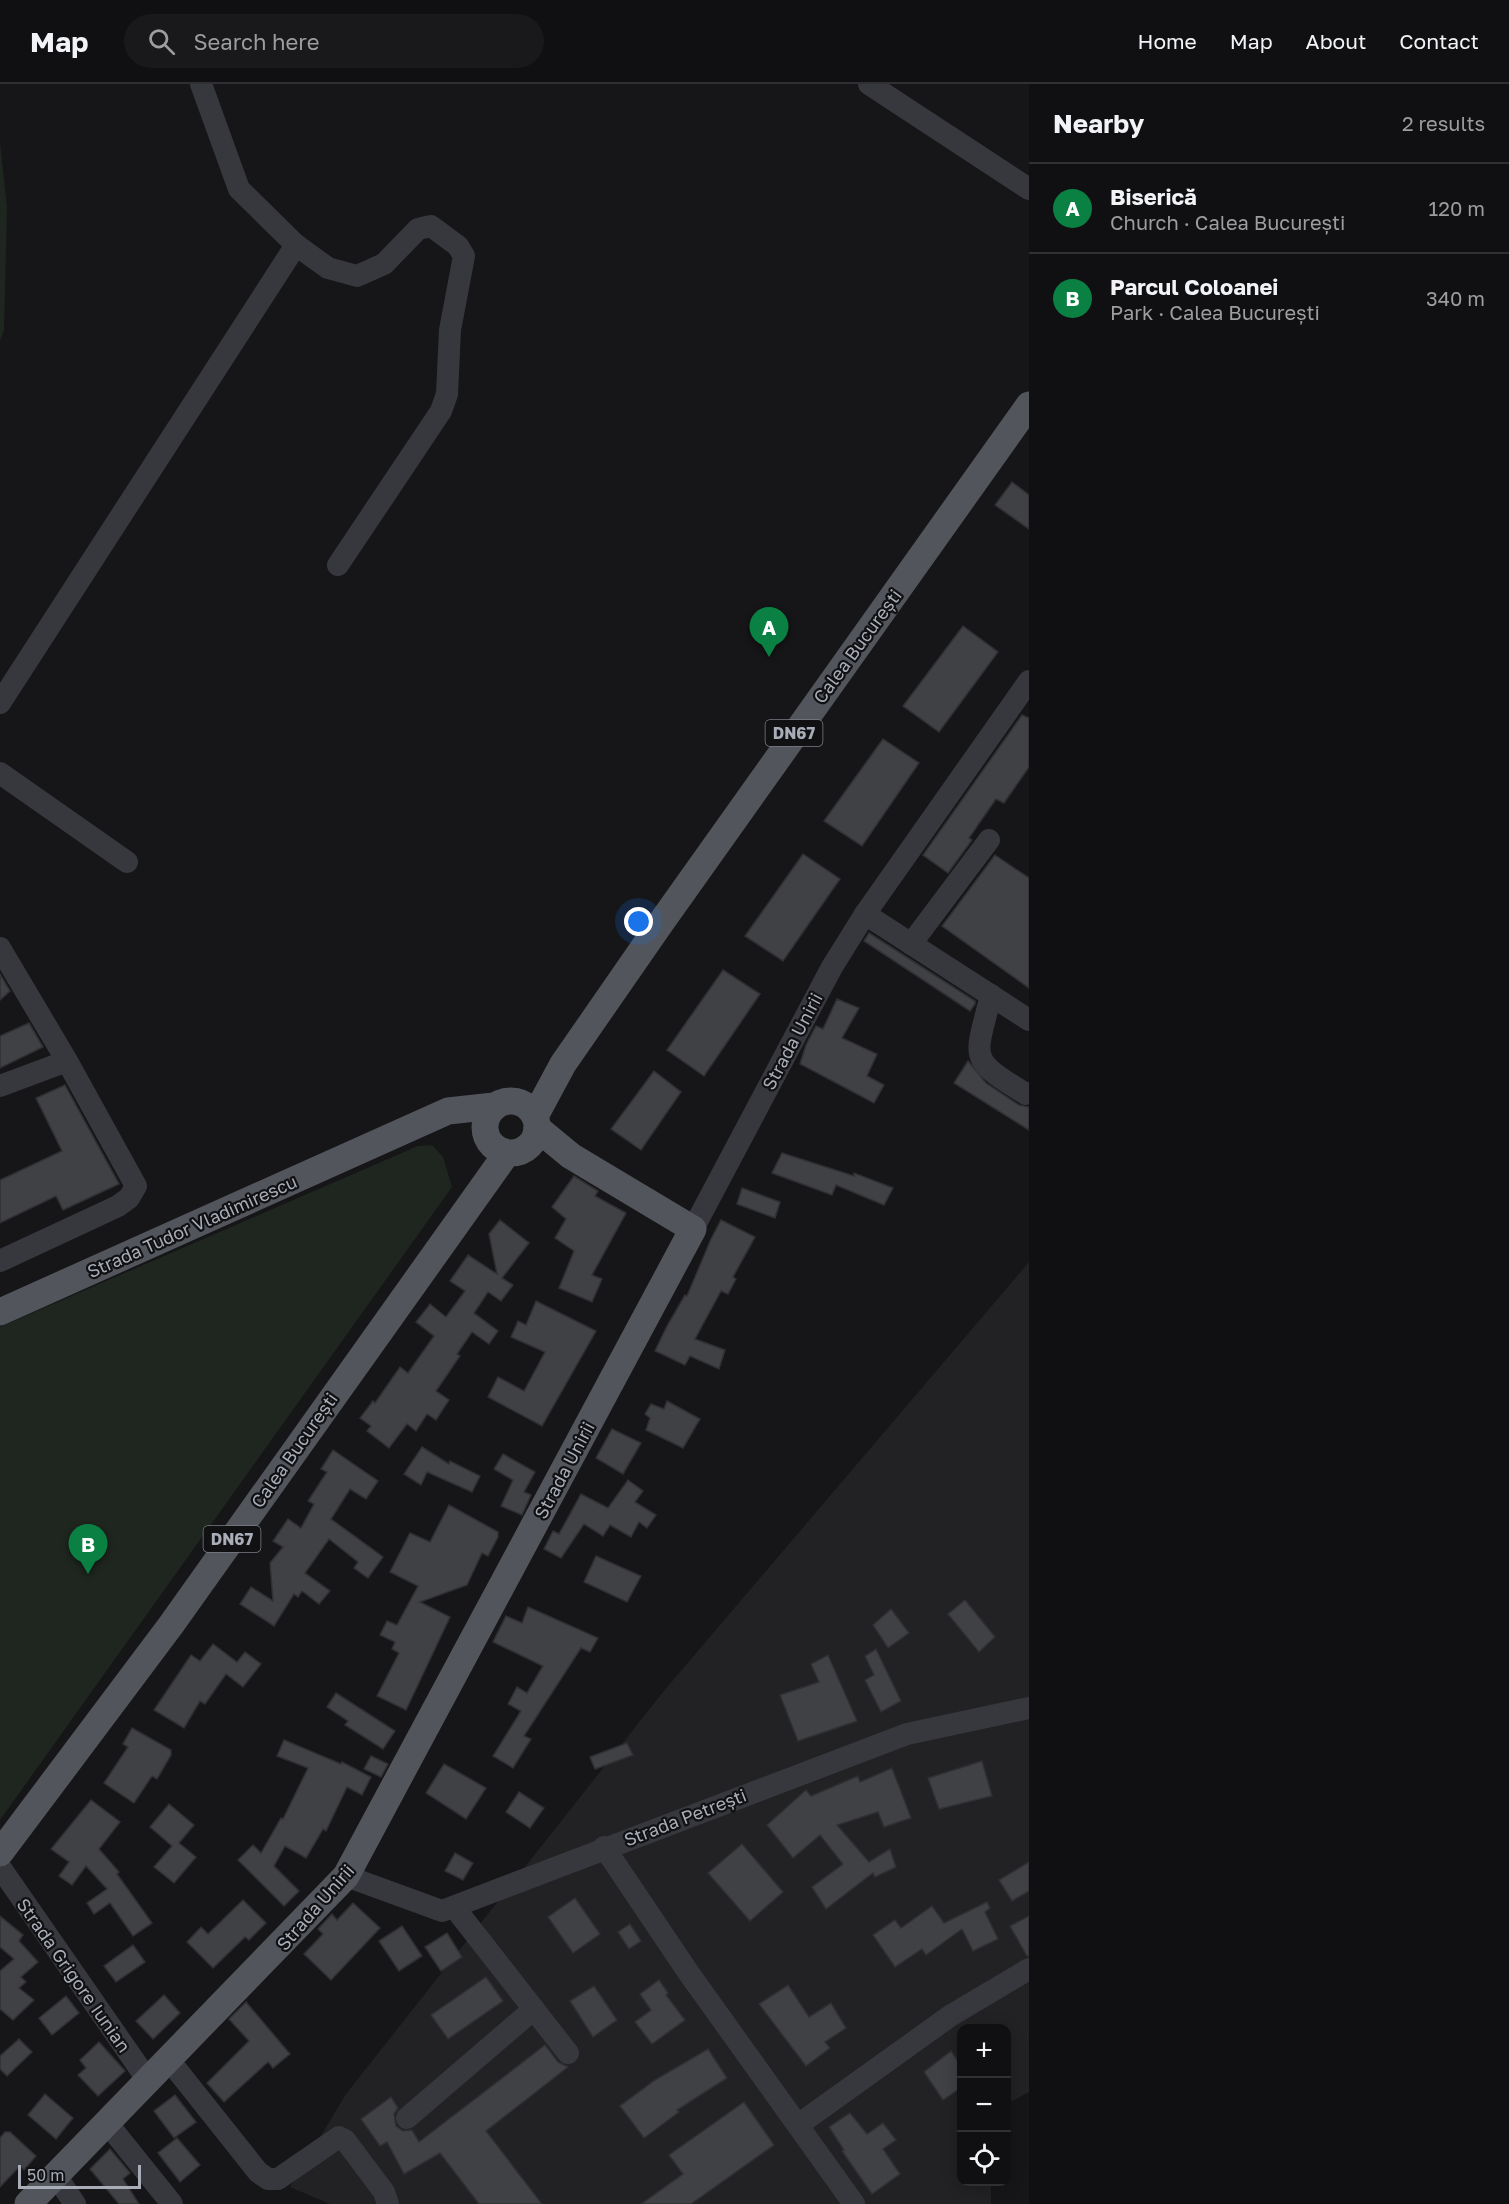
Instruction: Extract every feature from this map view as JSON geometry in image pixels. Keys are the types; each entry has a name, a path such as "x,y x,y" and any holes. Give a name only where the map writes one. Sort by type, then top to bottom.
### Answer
{"main road":[{"name":"Calea București","path":"0,1853 171,1625 457,1220 501,1130 563,1064 1029,405"},
{"name":"Calea București","path":"501,1130 532,1142 536,1122 563,1064"},
{"path":"501,1130 530,1108 536,1122 571,1156 693,1229"},
{"name":"Strada Tudor Vladimirescu","path":"0,1312 384,1141 447,1126 501,1130 571,1156"},
{"name":"Strada Unirii","path":"27,2204 149,2082 346,1876 693,1229"}],"street":[{"path":"201,84 239,189 296,245 328,268 357,276 384,264 418,229 431,226 458,246 464,256 450,330 447,394 441,411 338,565"},
{"path":"869,84 1029,189"},
{"path":"0,703 296,245"},
{"name":"Strada Unirii","path":"693,1229 804,1016 865,914 1029,681"},
{"path":"0,773 127,862"},
{"path":"911,944 989,840"},
{"path":"865,914 1029,1020"},
{"path":"0,948 67,1061 136,1186 129,1198 118,1206 0,1261"},
{"path":"991,995 978,1049 980,1058 989,1071 1026,1094 1029,1093"},
{"path":"0,1086 67,1061"},
{"name":"Strada Petrești","path":"346,1876 431,1909 442,1911 604,1847 907,1734 1029,1708"},
{"path":"604,1847 854,2204"},
{"name":"Strada Grigore Iunian","path":"0,1867 149,2082"},
{"path":"454,1907 568,2054"},
{"path":"798,2125 950,2016 1029,1968"},
{"path":"407,2118 534,2009"},
{"path":"169,2060 258,2172 268,2179 278,2179 339,2137 345,2140 377,2184 388,2204"},
{"path":"107,2123 172,2204"},
{"path":"56,2176 75,2204"}],"shaded area":[{"path":"0,142 7,208 4,330 0,341"},
{"path":"432,1145 443,1157 452,1187 0,1820 0,1327 418,1146"},
{"path":"1029,1262 1029,2092 1011,2102 1011,2024 957,2024 957,2186 991,2186 991,2204 330,2204 290,2187 346,2094 663,1692"}],"building":[{"path":"1012,482 1029,495 1029,529 995,505"},
{"path":"963,626 998,652 939,732 903,706"},
{"path":"1022,715 1029,718 1029,767 1004,803 996,799 969,838 972,840 948,873 923,855"},
{"path":"883,739 919,763 862,846 824,821"},
{"path":"803,854 840,879 783,961 745,936"},
{"path":"995,855 1029,878 1029,988 942,926"},
{"path":"869,933 975,1001 970,1011 864,941"},
{"path":"723,970 760,994 704,1076 667,1050"},
{"path":"0,974 10,991 0,1000"},
{"path":"837,999 859,1008 842,1038 877,1054 867,1076 884,1085 874,1103 800,1064 806,1045 816,1026 823,1029"},
{"path":"29,1023 43,1047 0,1068 0,1036"},
{"path":"968,1061 986,1083 1019,1105 1029,1107 1029,1130 954,1083"},
{"path":"654,1071 681,1092 641,1150 611,1129"},
{"path":"65,1085 119,1184 63,1210 56,1196 0,1223 0,1180 62,1151 36,1098"},
{"path":"782,1153 854,1176 854,1173 893,1188 884,1205 836,1185 832,1195 772,1173"},
{"path":"574,1176 598,1191 595,1196 626,1213 592,1275 602,1279 592,1302 559,1288 574,1251 555,1238 566,1219 552,1207"},
{"path":"742,1188 780,1202 775,1218 737,1204"},
{"path":"500,1220 529,1243 502,1278 513,1285 501,1301 488,1292 474,1313 498,1331 489,1344 472,1332 457,1354 460,1356 436,1391 449,1400 436,1420 427,1414 416,1431 407,1424 389,1448 367,1431 371,1426 360,1418 373,1401 375,1403 400,1367 408,1373 434,1336 416,1322 430,1304 446,1317 465,1291 450,1281 468,1255 497,1274 489,1234"},
{"path":"721,1220 755,1237 733,1277 736,1279 728,1294 721,1291 695,1339 725,1350 719,1369 690,1356 685,1365 655,1351 685,1295 687,1296"},
{"path":"536,1301 596,1331 542,1426 488,1397 498,1377 524,1391 545,1352 511,1337 518,1321 526,1325"},
{"path":"667,1401 700,1419 683,1448 646,1430 650,1418 645,1414 651,1404 664,1409"},
{"path":"612,1429 641,1443 623,1474 596,1458"},
{"path":"422,1447 449,1464 450,1461 480,1476 472,1492 427,1472 421,1485 404,1474"},
{"path":"333,1450 378,1481 366,1499 350,1489 331,1519 383,1557 368,1578 354,1568 358,1562 329,1539 305,1573 330,1591 319,1604 302,1591 298,1597 294,1594 274,1626 240,1604 251,1587 273,1601 270,1563 283,1547 273,1541 288,1519 301,1528 314,1504 308,1501 327,1472 321,1469"},
{"path":"503,1454 535,1472 524,1492 531,1495 522,1515 501,1506 513,1480 494,1469"},
{"path":"628,1480 643,1491 635,1502 656,1515 647,1528 639,1522 631,1537 610,1525 603,1536 584,1524 561,1558 544,1549 553,1531 559,1534 581,1494 608,1508"},
{"path":"449,1505 498,1532 498,1537 488,1556 482,1553 467,1585 420,1602 450,1617 406,1710 377,1696 399,1653 392,1649 395,1642 380,1635 387,1621 397,1625 418,1586 390,1572 410,1533 430,1542"},
{"path":"596,1556 641,1576 627,1602 584,1582"},
{"path":"965,1600 995,1637 979,1652 948,1614"},
{"path":"528,1607 598,1638 590,1652 581,1648 524,1736 531,1739 513,1768 493,1756 521,1711 508,1704 517,1687 527,1693 543,1666 493,1642 506,1616 522,1623"},
{"path":"891,1609 909,1633 888,1648 873,1625"},
{"path":"213,1644 237,1662 245,1652 261,1664 243,1687 226,1674 205,1704 200,1701 184,1728 154,1710 191,1655 200,1661"},
{"path":"876,1649 901,1701 881,1712 865,1680 874,1675 865,1656"},
{"path":"828,1655 857,1721 798,1741 780,1695 819,1682 811,1664"},
{"path":"336,1693 395,1731 383,1749 345,1725 348,1721 327,1707"},
{"path":"132,1728 171,1750 171,1755 157,1779 152,1776 134,1803 104,1783 128,1747 123,1744"},
{"path":"284,1740 341,1764 342,1762 371,1777 362,1795 347,1787 326,1831 323,1829 306,1858 285,1846 274,1866 299,1891 284,1906 238,1860 253,1845 261,1853 281,1818 283,1819 308,1768 277,1756"},
{"path":"627,1743 633,1755 595,1769 590,1757"},
{"path":"371,1756 388,1764 381,1777 364,1769"},
{"path":"982,1761 992,1796 939,1809 928,1778"},
{"path":"444,1764 486,1788 466,1819 426,1793"},
{"path":"892,1768 911,1818 884,1827 878,1812 837,1825 869,1862 890,1849 896,1867 875,1877 873,1873 826,1909 812,1887 843,1864 820,1835 793,1858 767,1825 806,1790 811,1796 858,1776 860,1782"},
{"path":"519,1792 544,1808 530,1828 506,1812"},
{"path":"91,1800 120,1822 99,1849 119,1872 117,1874 152,1923 133,1936 110,1903 94,1914 87,1903 107,1889 86,1866 72,1885 59,1876 69,1862 51,1849"},
{"path":"169,1804 194,1825 179,1843 196,1857 174,1883 154,1867 172,1846 150,1827"},
{"path":"742,1844 783,1892 750,1921 708,1873"},
{"path":"455,1853 473,1863 463,1880 445,1871"},
{"path":"1029,1862 1029,1891 1012,1901 999,1880"},
{"path":"575,1898 600,1934 573,1953 548,1917"},
{"path":"243,1900 266,1923 249,1940 245,1937 213,1968 187,1942 201,1927 208,1934"},
{"path":"987,1902 990,1908 985,1912 998,1939 973,1951 962,1929 926,1955 922,1949 895,1967 873,1935 895,1920 901,1928 932,1906 944,1923"},
{"path":"353,1903 380,1928 331,1980 304,1954 323,1934 318,1929 332,1914 337,1920"},
{"path":"0,1916 23,1935 19,1941 38,1962 21,1977 26,1982 19,1988 34,2000 13,2020 0,2009 0,1971 14,1959 0,1947"},
{"path":"1029,1916 1029,1956 1027,1956 1010,1926"},
{"path":"630,1924 641,1941 629,1949 618,1932"},
{"path":"402,1926 422,1956 399,1971 379,1941"},
{"path":"447,1933 462,1957 441,1971 425,1947"},
{"path":"133,1945 145,1962 116,1982 104,1966"},
{"path":"486,1977 503,2001 448,2039 431,2015"},
{"path":"659,1980 668,1993 666,1995 685,2020 652,2044 635,2022 651,2010 640,1994"},
{"path":"788,1985 809,2017 831,2003 846,2028 825,2042 830,2048 806,2066 759,2004"},
{"path":"594,1986 617,2020 593,2037 570,2001"},
{"path":"164,1995 180,2013 153,2039 136,2021"},
{"path":"66,1996 79,2013 52,2035 39,2018"},
{"path":"246,2002 290,2054 273,2068 268,2062 224,2102 207,2083 249,2041 229,2019"},
{"path":"19,2039 32,2052 7,2076 0,2069 0,2056"},
{"path":"99,2042 125,2071 98,2096 78,2075 86,2068 80,2060"},
{"path":"545,2045 558,2062 568,2067 486,2131 542,2204 479,2204 440,2153 404,2174 387,2142 380,2146 361,2119 391,2097 398,2108 394,2114 396,2126 403,2131 412,2130 419,2142"},
{"path":"708,2049 727,2078 677,2110 679,2112 644,2138 620,2106 655,2080"},
{"path":"951,2051 957,2060 957,2090 943,2100 924,2072"},
{"path":"45,2094 73,2118 56,2139 28,2115"},
{"path":"175,2095 196,2122 174,2138 154,2111"},
{"path":"744,2102 774,2145 691,2204 641,2204 683,2174 669,2155"},
{"path":"850,2113 867,2134 883,2123 896,2140 883,2149 900,2174 872,2194 842,2151 844,2150 829,2127"},
{"path":"5,2132 10,2132 36,2156 24,2170 20,2166 0,2187 0,2138"},
{"path":"177,2138 200,2165 180,2182 158,2153"},
{"path":"110,2149 130,2173 123,2179 139,2204 119,2204 90,2169"}],"place":[{"name":"Biserică","path":"769,657"},
{"name":"Parcul Coloanei","path":"88,1574"}]}
